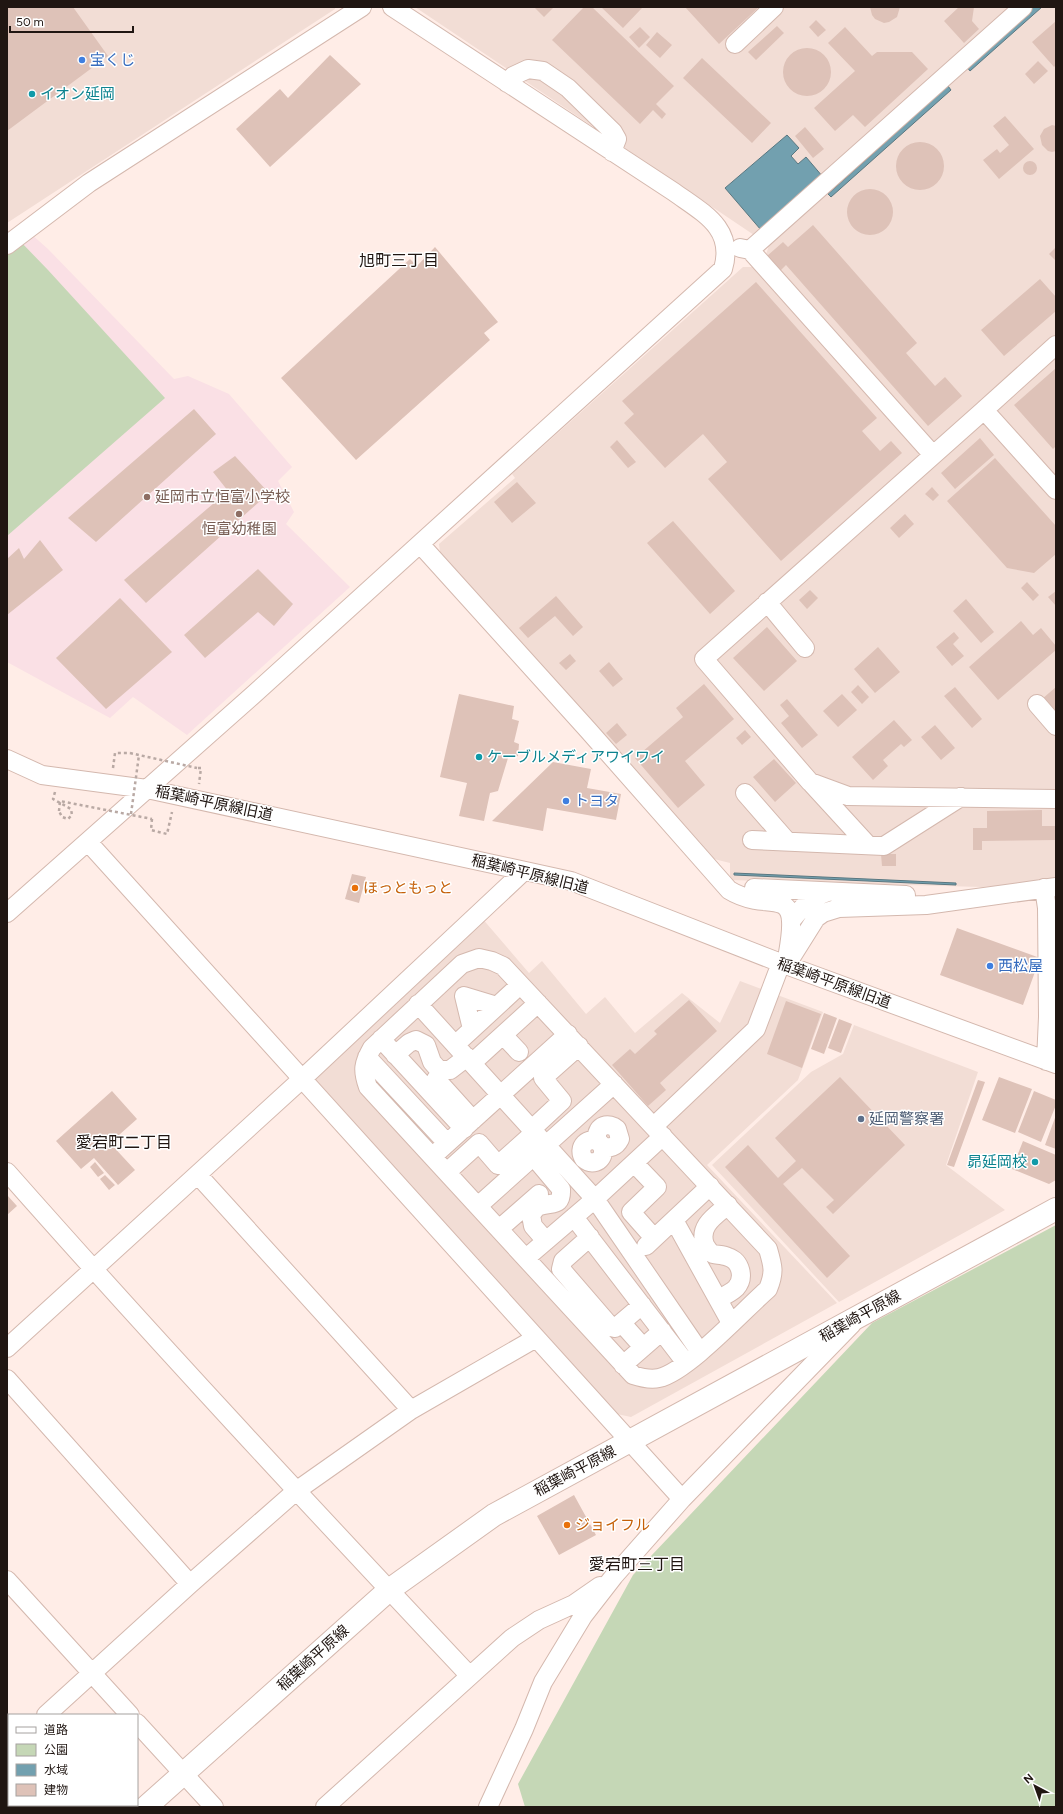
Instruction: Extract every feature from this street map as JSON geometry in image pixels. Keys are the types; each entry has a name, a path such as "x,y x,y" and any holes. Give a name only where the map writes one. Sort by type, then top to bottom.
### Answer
{"main road":[{"name":"稲葉崎平原線","path":"146,1807 389,1590 494,1515 1056,1209"}],"street":[{"path":"7,245 89,183 362,7"},
{"path":"7,913 420,544 723,269 727,257 726,244 723,234 706,215 674,192 392,7"},
{"path":"735,44 774,7"},
{"path":"750,250 1023,7"},
{"path":"507,83 513,76 528,70 543,70 568,88 613,132 617,139 612,152"},
{"path":"726,244 750,250 933,455"},
{"path":"867,844 810,782 704,658 1056,345"},
{"path":"984,410 1056,490"},
{"path":"420,544 726,885 736,894 757,900 771,901 781,904 787,908 791,920 784,964"},
{"path":"767,602 805,648"},
{"path":"1037,704 1056,726"},
{"name":"稲葉崎平原線旧道","path":"7,759 42,775 147,789 571,881 784,964 1051,1063"},
{"path":"810,782 848,796 1056,798"},
{"path":"745,793 787,841"},
{"path":"752,840 867,844 884,846 961,797"},
{"path":"88,842 682,1499"},
{"path":"7,1348 198,1175 524,871"},
{"path":"726,885 733,887 962,899"},
{"path":"526,1258 595,1199 634,1163 658,1131 756,1028 784,964 816,918 823,913 839,908 926,905 1050,887 1047,924 1048,1018 1051,1063"},
{"path":"791,920 803,906 815,897 830,892"},
{"path":"479,958 492,961 503,966 639,1110 768,1248 773,1265 772,1277 768,1289 700,1352 673,1373 659,1378 647,1379 633,1374 623,1365 433,1156 368,1087 363,1073 367,1057 372,1048 381,1039 462,964 479,958"},
{"path":"472,1029 520,985"},
{"path":"465,1055 472,1029 464,996 497,1006"},
{"path":"395,1055 409,1043 416,1040 426,1045 432,1062 439,1070 450,1070 465,1055 503,1035 538,1003"},
{"path":"418,1004 533,1130 540,1151 561,1189 559,1201 552,1205 536,1208 531,1215 533,1226 567,1258"},
{"path":"503,1035 519,1052"},
{"path":"381,1039 395,1055 468,1124"},
{"path":"433,1156 502,1095 573,1040"},
{"path":"447,1172 479,1144 498,1164 562,1101 543,1078 573,1040"},
{"path":"367,1057 446,1143"},
{"path":"436,1079 457,1092 468,1124"},
{"path":"478,1206 614,1084"},
{"path":"617,1179 600,1149 609,1148 616,1145 620,1139 617,1129 639,1110"},
{"path":"540,1151 595,1199 700,1352"},
{"path":"634,1163 657,1187 631,1212 649,1242 710,1186"},
{"path":"7,1172 94,1270 296,1491 469,1675"},
{"path":"198,1175 411,1410"},
{"path":"499,1229 517,1202 539,1193"},
{"path":"718,1299 732,1292 738,1286 742,1274 739,1266 733,1259 712,1254 707,1249 703,1234 705,1225 728,1205"},
{"path":"574,1217 686,1363"},
{"path":"674,1220 731,1323"},
{"path":"590,1237 563,1261 561,1270 611,1327 615,1328 644,1308"},
{"path":"607,1347 627,1329 644,1308"},
{"path":"491,1805 543,1682 583,1616 614,1576 682,1499 861,1315"},
{"path":"627,1329 644,1347"},
{"path":"623,1365 662,1331"},
{"path":"47,1714 190,1584 296,1491 411,1410 536,1338"},
{"path":"7,1379 190,1584"},
{"path":"325,1807 469,1675 512,1638 539,1620 574,1604 614,1576"},
{"path":"7,1580 129,1714"},
{"path":"138,1724 214,1807"}],"path":[{"path":"115,753 130,752 197,768"},
{"path":"131,814 139,754"},
{"path":"53,799 71,809 72,815 68,819 62,817 59,811 60,801 152,819 151,830 167,834 176,795"}],"shaded area":[{"path":"7,7 335,7 335,9 7,223"},
{"path":"415,7 1056,7 1056,881 982,887 730,880 730,863 714,859 440,552 439,544 515,478 512,474 743,267 754,267 765,258 769,245"},
{"name":"延岡市立恒富小学校","path":"30,233 48,249 174,379 188,376 229,394 292,467 278,481 294,512 286,524 350,587 187,735 133,697 110,718 7,662 7,248"},
{"path":"481,917 529,973 542,961 586,1014 605,997 635,1033 682,993 720,1023 740,981 823,1012 798,1080 707,1165 837,1303 631,1417 617,1414 316,1080 318,1068"},
{"name":"延岡警察署","path":"854,1025 978,1072 946,1165 1005,1210 839,1302 712,1165 811,1072 843,1054"}],"green space":[{"path":"19,240 165,398 7,536 7,248"},
{"path":"1056,1225 1056,1807 525,1807 518,1784 633,1575 872,1323"}],"water":[{"path":"1034,7 1042,7 970,71 967,67"},
{"path":"948,86 951,90 831,197 828,194"},
{"path":"787,135 799,148 791,156 798,164 806,157 823,177 761,230 725,188"},
{"path":"734,873 956,883 956,885 734,875"}],"building":[{"name":"イオン延岡","path":"7,7 73,7 108,56 7,131"},
{"path":"534,7 554,7 544,17"},
{"path":"584,7 592,7 674,86 656,104 666,114 662,119 653,110 640,124 552,40"},
{"path":"601,7 640,7 642,8 623,28"},
{"path":"685,7 759,7 719,44"},
{"path":"870,7 900,7 897,17 884,23 875,19 872,15"},
{"path":"959,7 974,7 972,21 979,29 964,43 944,21"},
{"path":"816,20 826,30 818,37 809,27"},
{"path":"1056,21 1056,65 1054,67 1032,42"},
{"path":"777,26 784,33 756,60 748,52"},
{"path":"640,27 650,37 639,48 629,37"},
{"path":"845,27 872,56 877,52 912,52 928,69 865,127 853,115 835,131 814,108 855,71 828,43"},
{"path":"657,32 672,45 660,58 646,45"},
{"path":"807,48 816,50 824,55 829,63 831,72 829,81 824,89 816,94 807,96 798,94 790,89 785,81 783,72 785,63 790,55 798,50"},
{"path":"330,55 361,84 270,167 236,129 280,89 288,98"},
{"path":"702,58 771,123 752,143 683,78"},
{"path":"1038,61 1048,71 1034,84 1025,74"},
{"path":"1005,116 1034,149 999,179 983,160 997,149 1000,153 1009,145 993,126"},
{"path":"1052,125 1056,126 1056,151 1052,152 1048,151 1042,145 1040,136 1044,129"},
{"path":"805,127 824,149 813,158 795,136"},
{"path":"920,142 929,144 937,149 942,157 944,166 942,175 937,183 929,188 920,190 911,188 903,183 898,175 896,166 898,157 903,149 911,144"},
{"path":"1030,161 1035,163 1037,168 1035,173 1030,175 1025,173 1023,168 1025,163"},
{"path":"865,189 875,189 887,195 892,203 892,221 887,229 879,234 865,235 857,232 850,225 847,217 847,207 850,199 857,192"},
{"path":"813,225 917,343 906,353 935,386 945,377 962,396 928,426 786,265 780,271 767,256 783,242 788,247"},
{"path":"435,247 498,322 484,333 490,340 356,460 281,378 410,259 417,266"},
{"path":"1055,248 1056,249 1056,261 1049,254"},
{"path":"1040,279 1056,297 1056,311 1004,356 981,330"},
{"path":"756,282 877,418 862,431 880,451 891,441 902,453 781,561 708,479 727,462 703,434 665,468 624,423 634,414 622,401"},
{"path":"1056,368 1056,446 1053,449 1014,405"},
{"path":"194,409 216,434 96,542 68,518"},
{"path":"980,438 994,455 955,489 941,473"},
{"path":"617,440 636,462 628,468 610,447"},
{"path":"235,456 269,493 146,603 124,580 228,491 213,472"},
{"path":"995,458 1056,526 1056,554 1034,573 1007,568 947,501"},
{"path":"517,482 536,503 512,523 494,502"},
{"path":"932,487 939,495 933,501 925,494"},
{"path":"905,514 914,524 899,538 890,528"},
{"path":"673,521 735,591 710,614 647,543"},
{"path":"40,540 63,570 7,615 7,559 19,548 24,559"},
{"path":"258,569 293,604 274,626 258,612 205,658 184,635"},
{"path":"1027,582 1039,595 1033,601 1021,588"},
{"path":"810,590 818,598 807,609 799,600"},
{"path":"1056,591 1056,606 1048,597"},
{"path":"556,596 583,627 573,636 555,616 528,638 519,628"},
{"path":"120,598 172,652 106,709 56,658"},
{"path":"966,599 994,632 981,643 953,611"},
{"path":"1021,621 1033,635 1041,628 1056,646 1056,650 998,700 969,667"},
{"path":"767,627 797,661 764,691 733,658"},
{"path":"954,632 959,638 953,644 964,656 952,666 936,647"},
{"path":"878,647 900,672 875,693 854,669"},
{"path":"570,654 576,661 566,670 559,663"},
{"path":"609,662 623,679 613,687 599,671"},
{"path":"704,684 734,719 685,761 705,785 678,808 635,758 683,717 676,708"},
{"path":"858,685 869,697 862,704 851,692"},
{"path":"955,687 982,719 972,728 944,696"},
{"path":"1056,687 1056,714 1042,699"},
{"name":"ケーブルメディアワイワイ","path":"459,694 514,706 512,719 519,721 514,742 519,744 518,756 508,758 498,791 490,793 484,821 459,816 467,783 440,777"},
{"path":"842,694 857,710 838,727 823,711"},
{"path":"787,699 818,735 802,748 781,723 789,716 780,705"},
{"path":"894,720 912,740 904,747 901,744 883,760 888,766 873,780 852,757"},
{"path":"617,723 627,735 616,744 606,733"},
{"path":"935,725 955,748 941,760 921,737"},
{"path":"745,730 751,737 742,745 736,738"},
{"path":"774,759 796,783 775,802 753,777"},
{"name":"トヨタ","path":"553,762 591,769 587,788 621,794 616,820 547,808 543,831 492,821"},
{"path":"1042,810 1042,826 1056,826 1056,840 982,841 982,850 973,850 973,828 987,828 987,811"},
{"path":"881,854 896,854 896,866 882,866"},
{"name":"ほっともっと","path":"352,874 366,877 359,903 345,899"},
{"name":"西松屋","path":"957,928 1040,958 1023,1005 940,975"},
{"path":"689,1000 717,1031 660,1083 666,1090 648,1106 612,1065 630,1049 635,1054 657,1034 654,1031"},
{"path":"786,1001 821,1014 802,1068 767,1054"},
{"path":"824,1013 837,1018 824,1054 811,1049"},
{"path":"839,1019 852,1024 841,1053 828,1048"},
{"path":"840,1077 905,1145 833,1214 826,1207 834,1200 802,1168 783,1184 850,1256 827,1278 725,1167 748,1145 778,1178 796,1161 775,1138"},
{"path":"999,1077 1032,1089 1015,1133 982,1120"},
{"path":"978,1080 985,1082 954,1167 947,1165"},
{"path":"112,1091 137,1119 110,1143 135,1170 118,1185 94,1158 81,1169 56,1141"},
{"path":"1034,1091 1056,1100 1056,1105 1041,1142 1018,1132"},
{"path":"1056,1115 1056,1149 1045,1145"},
{"name":"昴延岡校","path":"1023,1141 1056,1155 1056,1180 1049,1184 1012,1169"},
{"path":"95,1162 104,1173 98,1177 90,1167"},
{"path":"105,1175 115,1185 109,1190 100,1179"},
{"path":"7,1195 17,1206 7,1215"},
{"name":"ジョイフル","path":"574,1495 596,1535 559,1555 537,1516"}],"place":[{"name":"宝くじ","path":"82,60"},
{"name":"イオン延岡","path":"32,94"},
{"name":"延岡市立恒富小学校","path":"147,497"},
{"name":"恒富幼稚園","path":"239,514"},
{"name":"ケーブルメディアワイワイ","path":"479,757"},
{"name":"トヨタ","path":"566,801"},
{"name":"ほっともっと","path":"355,888"},
{"name":"西松屋","path":"990,966"},
{"name":"延岡警察署","path":"861,1119"},
{"name":"昴延岡校","path":"1035,1162"},
{"name":"ジョイフル","path":"567,1525"}],"district":[{"name":"旭町三丁目","path":"399,260"},
{"name":"愛宕町二丁目","path":"124,1142"},
{"name":"愛宕町三丁目","path":"637,1564"}]}
